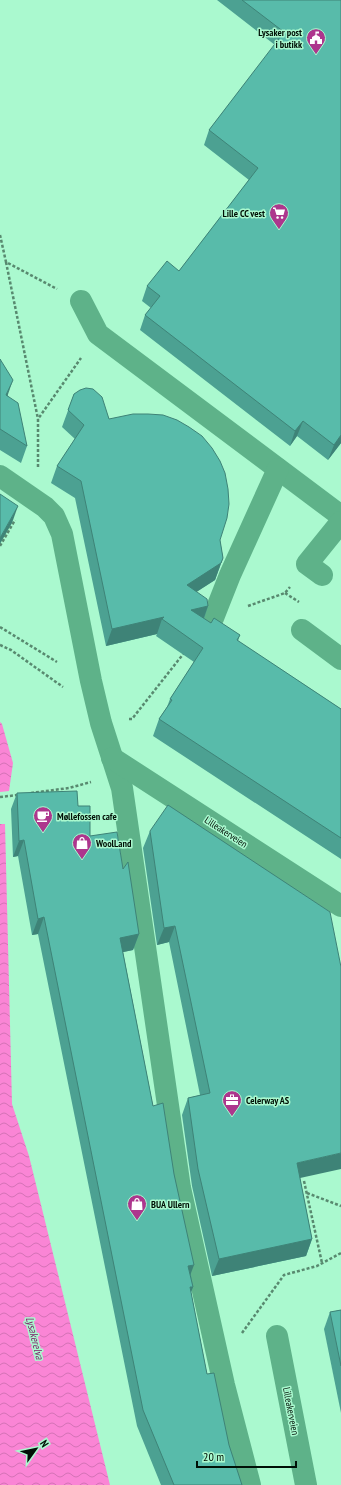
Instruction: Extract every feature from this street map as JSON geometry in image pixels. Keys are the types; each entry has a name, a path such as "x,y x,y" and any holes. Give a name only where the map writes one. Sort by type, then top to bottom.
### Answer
{"street":[{"path":"81,301 98,334 341,516"},
{"path":"212,618 278,469"},
{"path":"0,476 45,507 54,516 62,534 91,681 101,723 122,788 180,1188 224,1385 250,1485"},
{"path":"315,570 341,522"},
{"path":"302,630 341,659"},
{"name":"Lilleakerveien","path":"112,758 341,906"},
{"name":"Lilleakerveien","path":"277,1336 306,1485"}],"path":[{"path":"0,235 38,419 38,475 29,495 0,546"},
{"path":"6,262 81,301"},
{"path":"38,419 98,334"},
{"path":"212,618 285,594 315,570"},
{"path":"0,627 58,663"},
{"path":"0,645 11,650 65,689"},
{"path":"126,720 132,719 176,663"},
{"path":"0,797 69,788 101,780 122,788"},
{"path":"304,1181 322,1263"},
{"path":"307,1193 341,1206"},
{"path":"246,1327 284,1275 317,1266 341,1253"}],"water":[{"path":"0,722 2,724 13,763 9,791 0,792"},
{"name":"Lysakerelva","path":"0,824 5,824 12,1104 29,1156 110,1485 0,1485"}],"building":[{"name":"Lille CC vest","path":"242,0 341,0 341,435 334,445 303,421 295,431 145,315 160,296 147,286 167,261 179,271 258,168 209,130 284,32"},
{"path":"0,359 13,380 6,395 18,403 27,446 0,429"},
{"path":"86,388 93,389 102,397 109,419 133,414 148,414 163,415 177,420 202,436 220,461 225,473 229,504 227,518 220,540 223,558 221,563 187,585 207,599 208,606 191,610 211,623 214,618 240,635 237,640 341,709 341,838 159,719 203,648 162,619 164,617 112,629 81,481 57,466 84,425 68,410 74,394"},
{"path":"0,494 18,506 0,538"},
{"path":"77,791 78,806 90,806 90,836 117,832 123,869 128,862 139,934 120,938 153,1106 163,1103 174,1174 194,1265 188,1266 193,1287 190,1287 207,1374 214,1373 229,1445 242,1485 174,1485 143,1410 44,917 38,919 24,840 19,841 17,793"},
{"path":"168,805 330,912 341,967 341,1153 297,1163 312,1239 219,1259 198,1169 188,1098 210,1093 175,926 164,928 150,831"},
{"path":"341,1310 341,1366 330,1312"}],"place":[{"name":"Lysaker post i butikk","path":"316,55"},
{"name":"Lille CC vest","path":"279,230"},
{"name":"Møllefossen cafe","path":"43,833"},
{"name":"WoolLand","path":"82,860"},
{"name":"Celerway AS","path":"232,1117"},
{"name":"BUA Ullern","path":"137,1221"}]}
